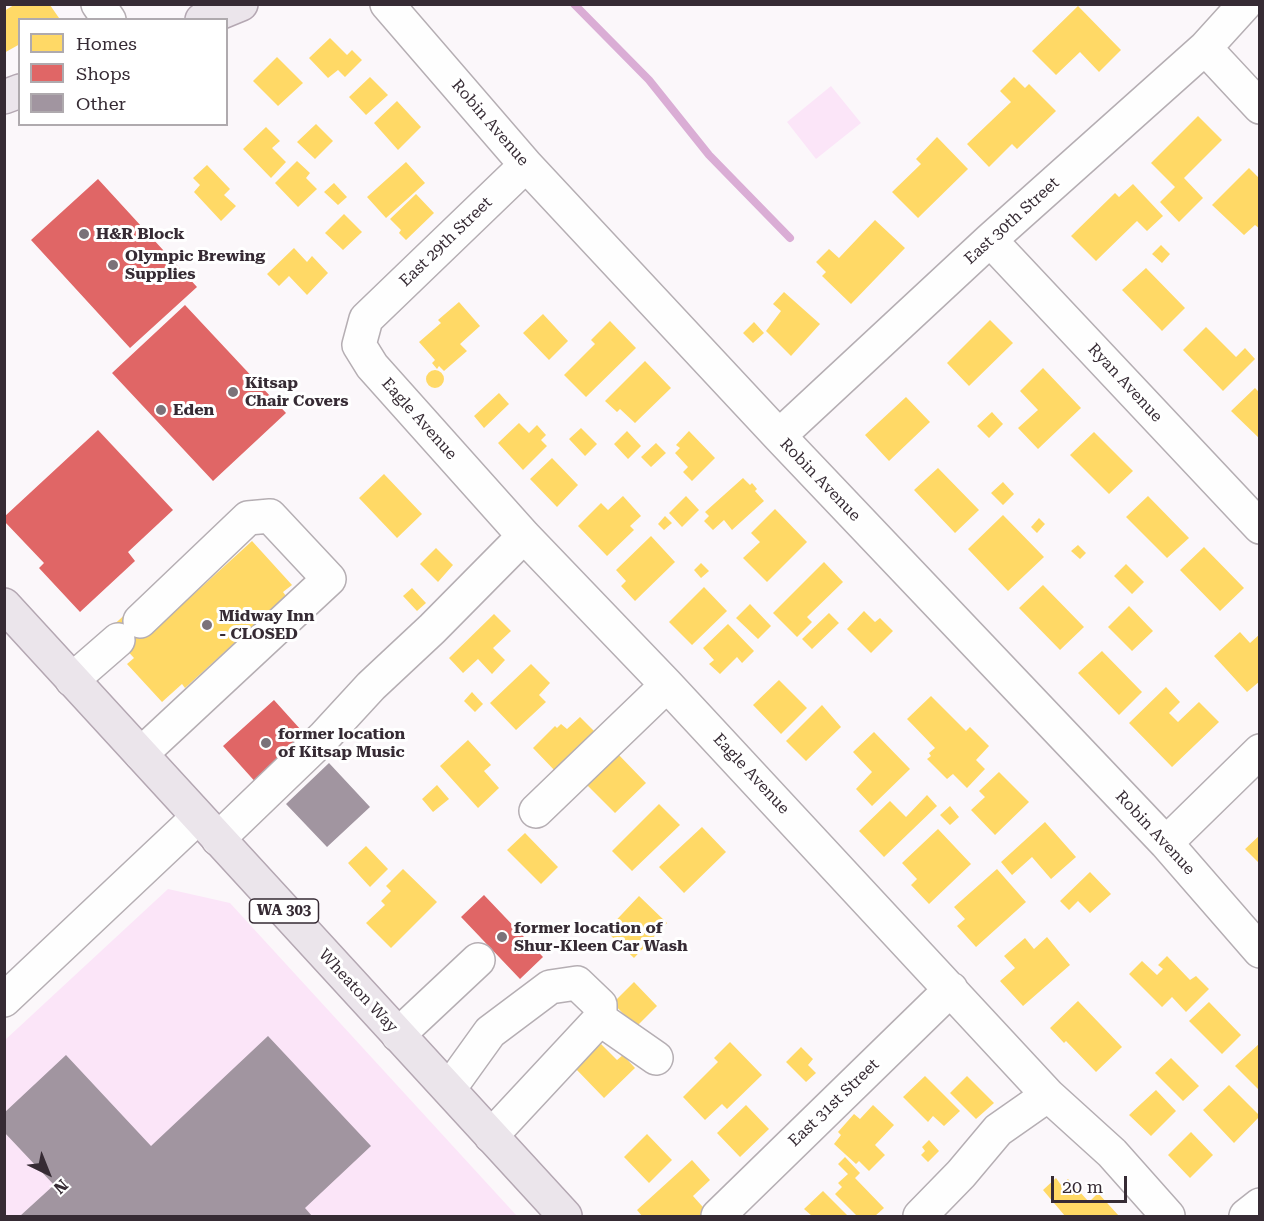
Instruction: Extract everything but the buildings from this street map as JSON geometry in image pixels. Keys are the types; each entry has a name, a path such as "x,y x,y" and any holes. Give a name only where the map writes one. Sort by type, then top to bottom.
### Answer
{"main road":[{"path":"207,18 241,4"},
{"name":"Wheaton Way","path":"4,605 566,1216"}],"street":[{"path":"98,4 108,18"},
{"name":"Robin Avenue","path":"387,4 526,165 778,436 1166,843 1260,951"},
{"name":"East 30th Street","path":"778,436 990,240 1205,48 1245,4"},
{"path":"1205,48 1260,107"},
{"name":"East 29th Street","path":"366,319 526,165"},
{"name":"Ryan Avenue","path":"990,240 1260,527"},
{"name":"Eagle Avenue","path":"366,319 360,345 372,366 524,536 667,685 1048,1095 1112,1153 1168,1216"},
{"path":"72,680 129,630 248,518 270,516 328,579 141,754"},
{"path":"4,1000 208,828 324,737 371,686 432,629 524,536"},
{"path":"536,811 667,685"},
{"path":"1166,843 1260,751"},
{"path":"398,1035 478,960"},
{"path":"449,1089 490,1032 550,987 577,983 600,1005 600,1019 491,1136"},
{"name":"East 31st Street","path":"718,1216 951,989"},
{"path":"600,1019 656,1058"},
{"path":"920,1216 961,1174 998,1130 1048,1095"},
{"path":"1246,1216 1260,1205"}],"shaded area":[{"path":"831,86 861,123 816,159 787,122"},
{"path":"168,889 230,903 517,1216 5,1216 5,1040"}],"waterway":[{"path":"574,4 649,80 709,155 790,238"}],"place":[{"name":"H&R Block","path":"84,234"},
{"name":"Olympic Brewing Supplies","path":"113,265"},
{"name":"Kitsap Chair Covers","path":"233,392"},
{"name":"Eden","path":"161,410"},
{"name":"Midway Inn - CLOSED","path":"207,625"},
{"name":"former location of Kitsap Music","path":"266,743"},
{"name":"former location of Shur-Kleen Car Wash","path":"502,937"}]}
